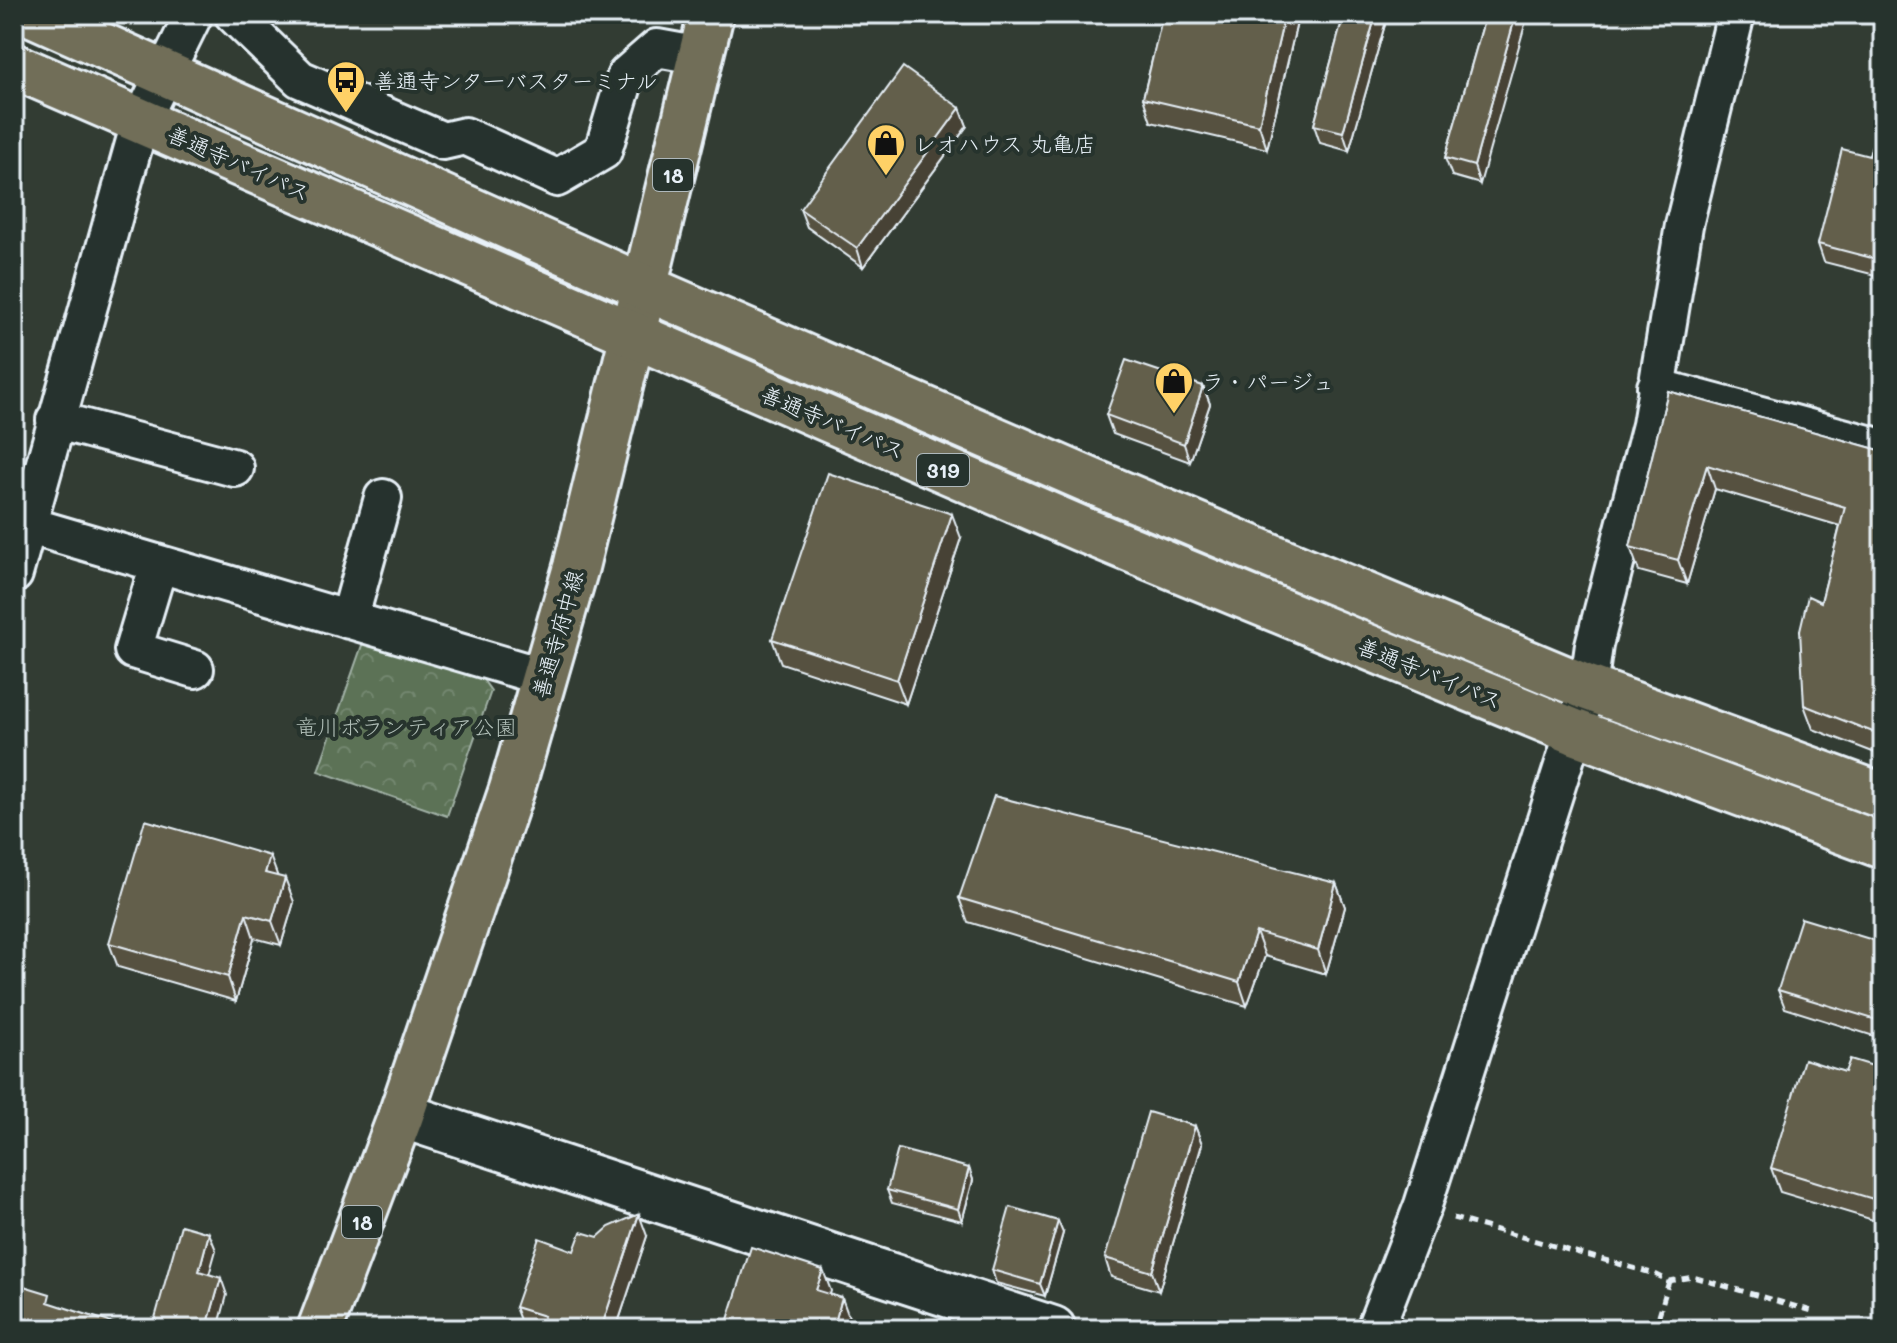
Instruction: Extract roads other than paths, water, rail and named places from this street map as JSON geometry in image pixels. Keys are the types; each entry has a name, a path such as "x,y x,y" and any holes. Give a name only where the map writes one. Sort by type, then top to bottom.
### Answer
{"main road":[{"name":"善通寺バイパス","path":"32,14 646,288 1091,481 1588,688 1883,796"},
{"name":"善通寺府中線","path":"320,1329 401,1115 512,789 634,336 711,14"},
{"name":"善通寺バイパス","path":"14,66 1081,529 1575,732 1883,846"}],"street":[{"path":"14,574 141,121 194,14"},
{"path":"233,14 300,79 443,141 465,136 557,178 603,151 626,75 657,48 701,56"},
{"path":"1375,1329 1421,1209 1588,688 1594,645 1651,425 1684,225 1736,14"},
{"path":"1656,387 1883,448"},
{"path":"55,420 235,468"},
{"path":"349,620 383,498"},
{"path":"27,525 544,677"},
{"path":"159,564 133,650 195,669"},
{"path":"401,1115 1053,1329"}],"place":[{"name":"善通寺ンタ一バスターミナル","path":"346,114"},
{"name":"レオハウス 丸亀店","path":"886,177"},
{"name":"ラ・パージュ","path":"1174,415"}],"park label":[{"name":"竜川ボランティア公園","path":"406,726"}]}
